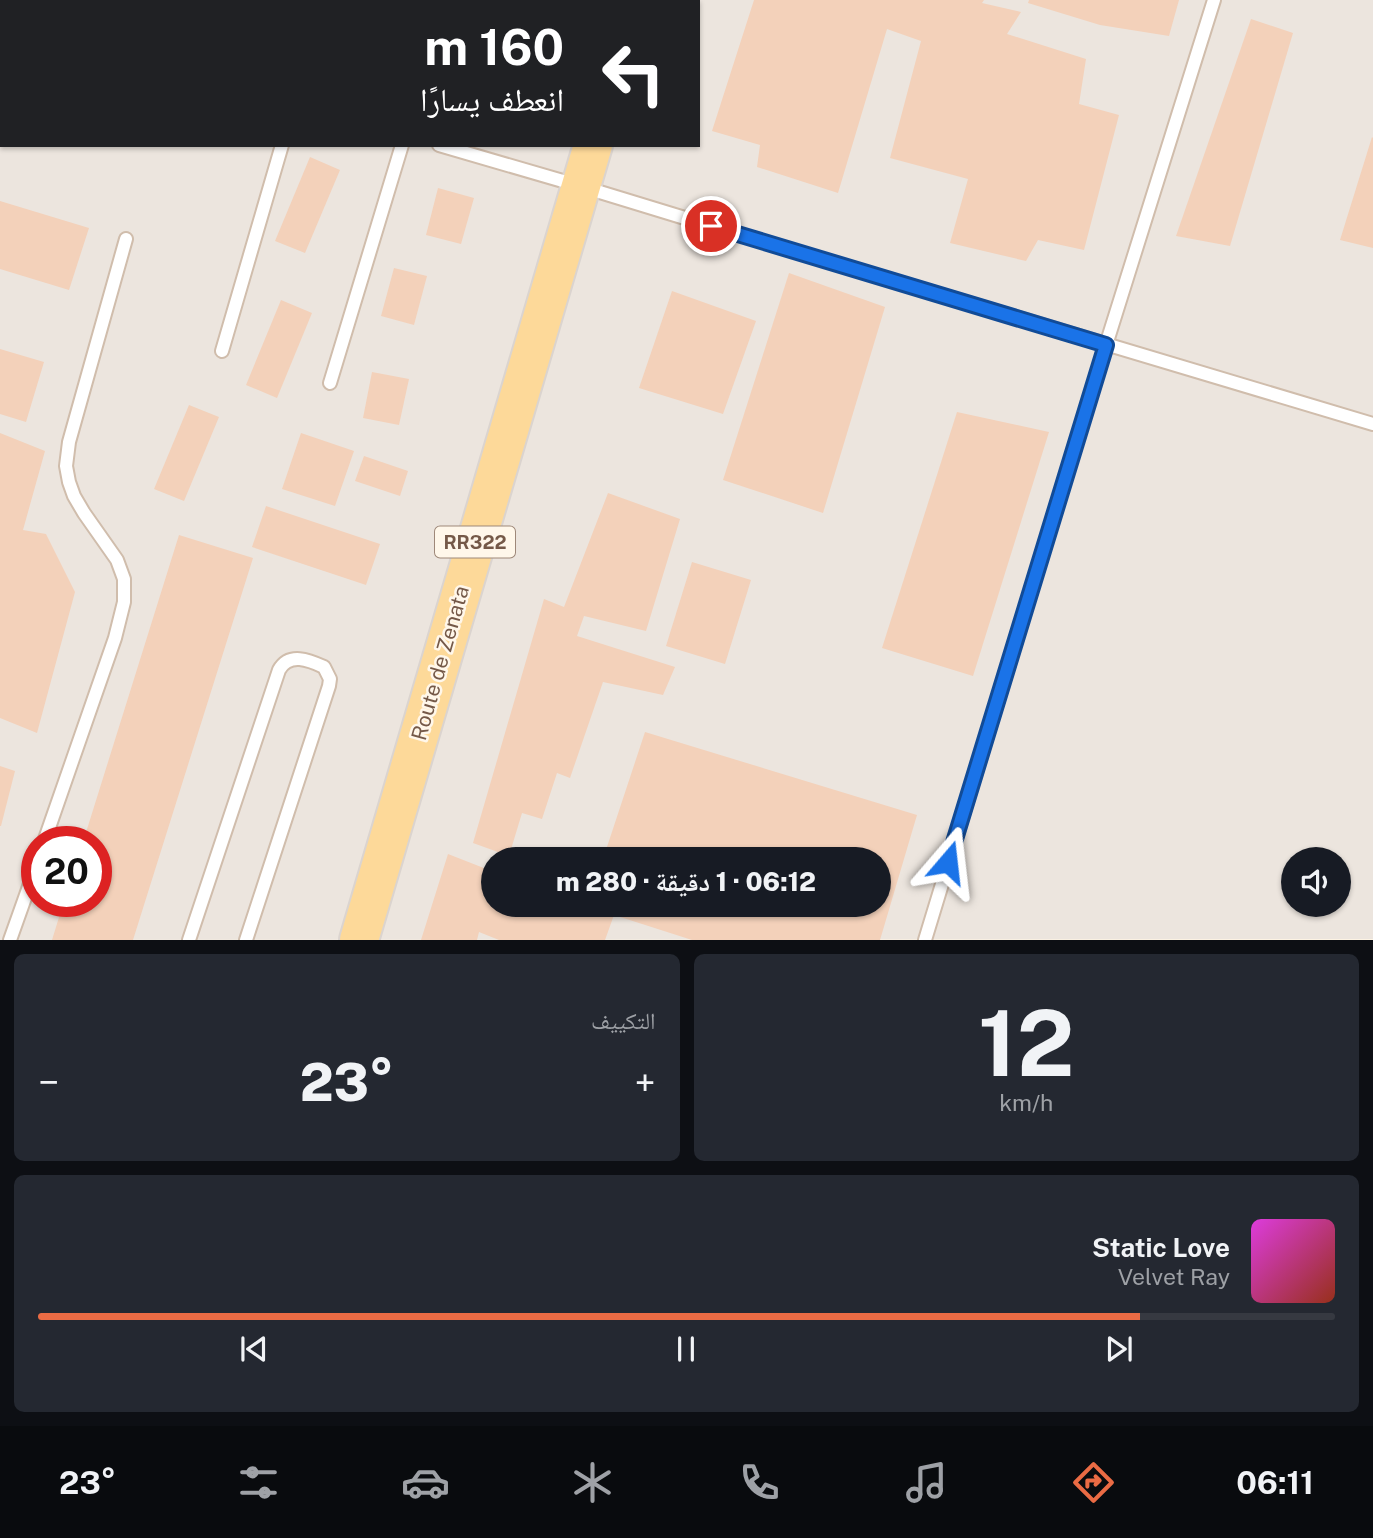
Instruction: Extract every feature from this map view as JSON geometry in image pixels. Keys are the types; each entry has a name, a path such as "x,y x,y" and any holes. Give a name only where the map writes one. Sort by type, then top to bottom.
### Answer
{"main road":[{"name":"Route de Zenata","path":"359,940 592,147"}],"lane":[{"path":"925,940 1214,0"},
{"path":"222,351 281,147"},
{"path":"330,383 401,147"},
{"path":"446,147 1373,424"},
{"path":"50,826 115,638 124,602 124,579 117,561 74,496 66,466 69,442 126,239"},
{"path":"188,940 279,670 288,660 301,659 324,667 330,679 246,940"},
{"path":"10,940 21,909"}],"shaded area":[{"path":"700,0 1373,0 1373,939 0,940 0,147 700,147"}],"building":[{"path":"754,0 984,0 982,3 1021,12 1007,34 1086,59 1079,104 1119,115 1084,250 1038,240 1026,261 950,243 968,179 890,158 921,41 887,29 838,193 757,167 760,145 712,131"},
{"path":"1029,0 1179,0 1169,36 1100,25 1028,3"},
{"path":"1251,19 1293,33 1230,246 1176,236"},
{"path":"1373,138 1373,248 1340,240"},
{"path":"310,157 340,170 305,253 275,241"},
{"path":"438,188 474,198 461,244 426,235"},
{"path":"0,201 89,228 69,290 0,269"},
{"path":"394,268 427,276 414,325 381,316"},
{"path":"789,273 885,307 823,513 723,480"},
{"path":"672,291 756,321 723,414 639,388"},
{"path":"281,300 312,313 277,398 246,385"},
{"path":"0,349 44,362 26,422 0,414"},
{"path":"372,372 409,379 399,425 363,418"},
{"path":"189,405 219,417 184,501 154,489"},
{"path":"957,412 1049,432 973,676 882,648"},
{"path":"0,433 45,451 23,530 46,534 75,592 37,733 0,718"},
{"path":"301,433 354,451 335,506 282,489"},
{"path":"364,456 408,471 400,496 355,481"},
{"path":"608,493 680,519 646,631 584,616 577,636 675,667 663,695 603,682 570,778 557,773 542,819 522,813 512,847 484,847 473,843 544,599 564,607"},
{"path":"266,506 380,544 366,585 252,547"},
{"path":"179,535 253,558 133,940 52,940 59,917 112,917 112,826 88,826"},
{"path":"692,562 751,580 725,664 666,646"},
{"path":"645,732 917,815 891,903 891,847 607,847"},
{"path":"0,766 15,771 1,826 0,826"},
{"path":"448,854 481,867 481,917 613,917 605,940 499,940 479,932 477,940 421,940"},
{"path":"620,917 887,917 880,940 692,940"}],"route":[{"path":"711,226 1106,345 948,862"}]}
